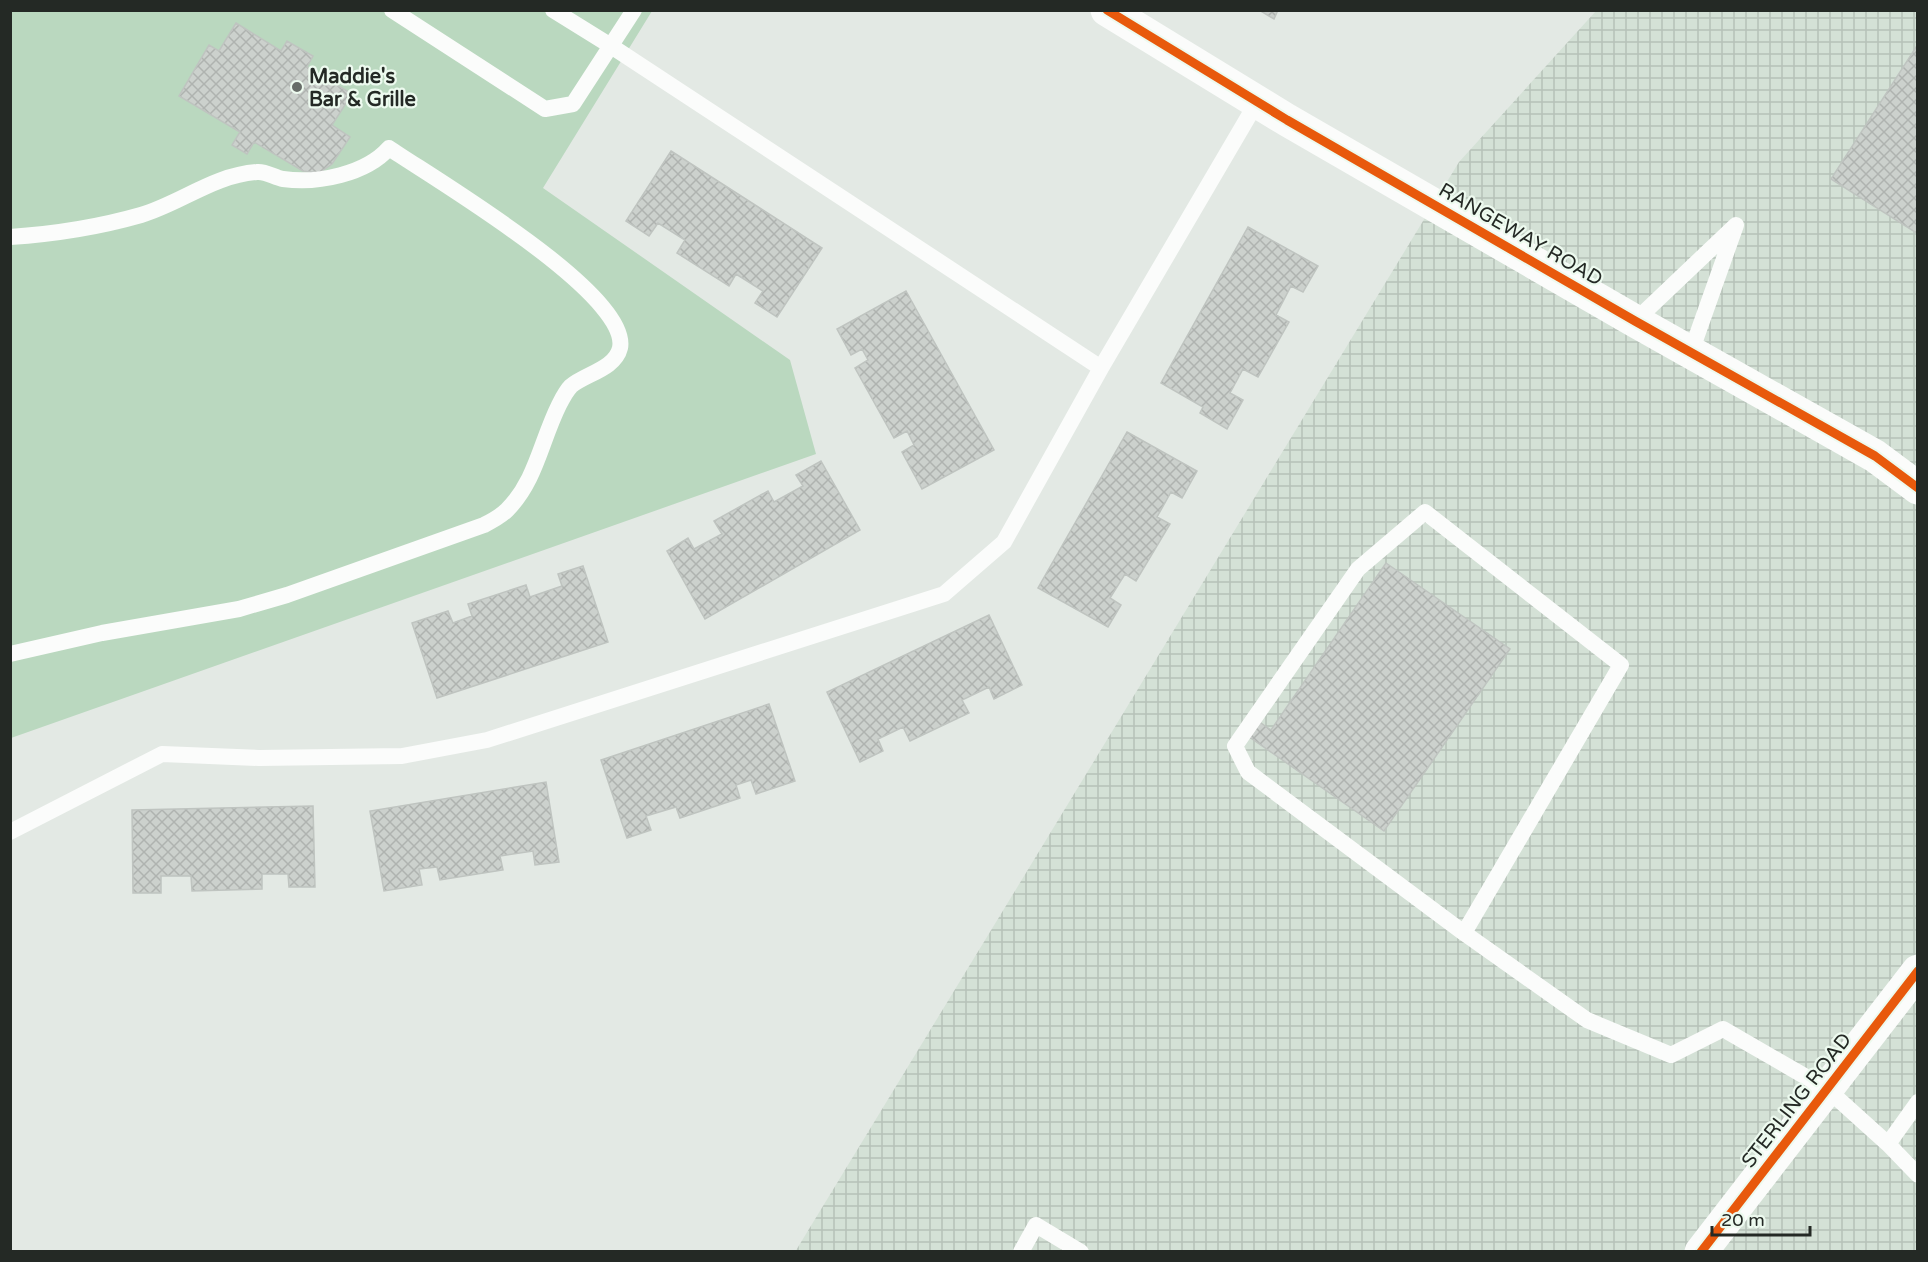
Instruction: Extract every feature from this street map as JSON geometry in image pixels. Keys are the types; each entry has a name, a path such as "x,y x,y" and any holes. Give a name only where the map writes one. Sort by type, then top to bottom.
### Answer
{"street":[{"name":"RANGEWAY ROAD","path":"1107,10 1257,102 1635,321 1875,456 1917,488"},
{"name":"STERLING ROAD","path":"1701,1251 1917,971"}],"lane":[{"path":"392,10 545,109 573,104 634,10"},
{"path":"553,10 1101,368"},
{"path":"10,832 162,754 259,758 402,756 487,740 944,594 1004,542 1101,368 1257,102"},
{"path":"10,237 58,233 143,214 212,182 260,171 282,179 311,181 336,177 379,159 389,148 540,249 570,272 609,316 618,332 620,347 616,358 570,387 551,421 530,479 506,512 484,525 287,595 239,609 102,633 10,654"},
{"path":"1635,321 1737,225 1691,352"},
{"path":"1464,933 1621,665 1425,513 1358,569 1235,746 1248,772 1464,933 1587,1020 1671,1055 1723,1029 1827,1089 1888,1144 1917,1175"},
{"path":"1888,1144 1917,1102"},
{"path":"1021,1251 1036,1225 1081,1251"}],"shaded area":[{"path":"1596,11 1917,11 1917,1251 795,1252 1459,162"}],"green space":[{"path":"11,11 652,11 543,188 790,360 816,454 11,738"}],"building":[{"path":"1259,10 1278,10 1274,19"},
{"path":"236,23 281,51 287,41 313,56 307,67 352,94 332,125 350,137 332,164 319,173 303,171 254,142 247,154 232,145 240,132 179,96 209,45 219,51"},
{"path":"1918,44 1918,234 1831,179"},
{"path":"671,151 822,248 777,317 755,303 763,291 736,274 729,286 677,253 685,240 658,223 649,236 626,221"},
{"path":"1248,227 1318,266 1303,292 1291,286 1276,315 1289,322 1258,377 1243,369 1230,393 1243,400 1227,429 1200,413 1203,407 1161,383"},
{"path":"906,291 994,450 922,489 902,452 914,445 907,431 894,438 855,368 868,360 862,349 851,355 837,329"},
{"path":"1127,432 1197,471 1182,498 1171,492 1157,517 1170,524 1136,581 1125,574 1110,598 1121,605 1108,627 1038,588"},
{"path":"821,461 860,530 705,619 667,551 688,538 694,549 722,534 714,521 768,491 774,502 803,486 796,475"},
{"path":"1386,563 1510,649 1384,831 1248,736 1258,721 1271,730"},
{"path":"583,566 608,642 437,698 412,623 448,611 453,623 472,616 468,604 526,585 530,597 562,586 558,574"},
{"path":"989,615 1022,685 994,699 989,687 962,700 969,713 910,741 903,727 878,739 883,751 860,762 827,692"},
{"path":"769,704 795,781 756,794 751,780 736,785 740,798 680,818 676,807 646,816 651,830 627,838 601,760"},
{"path":"546,782 559,862 535,865 533,851 500,856 503,870 440,880 437,867 419,869 422,885 384,891 370,811"},
{"path":"313,806 315,887 289,887 288,874 262,874 262,889 192,891 191,876 161,876 161,893 133,893 132,810"}],"cycle path":[{"path":"1107,10 1287,120 1635,321 1875,456 1918,488"},
{"path":"1701,1252 1918,971"}],"place":[{"name":"Maddie's Bar & Grille","path":"297,87"}]}
